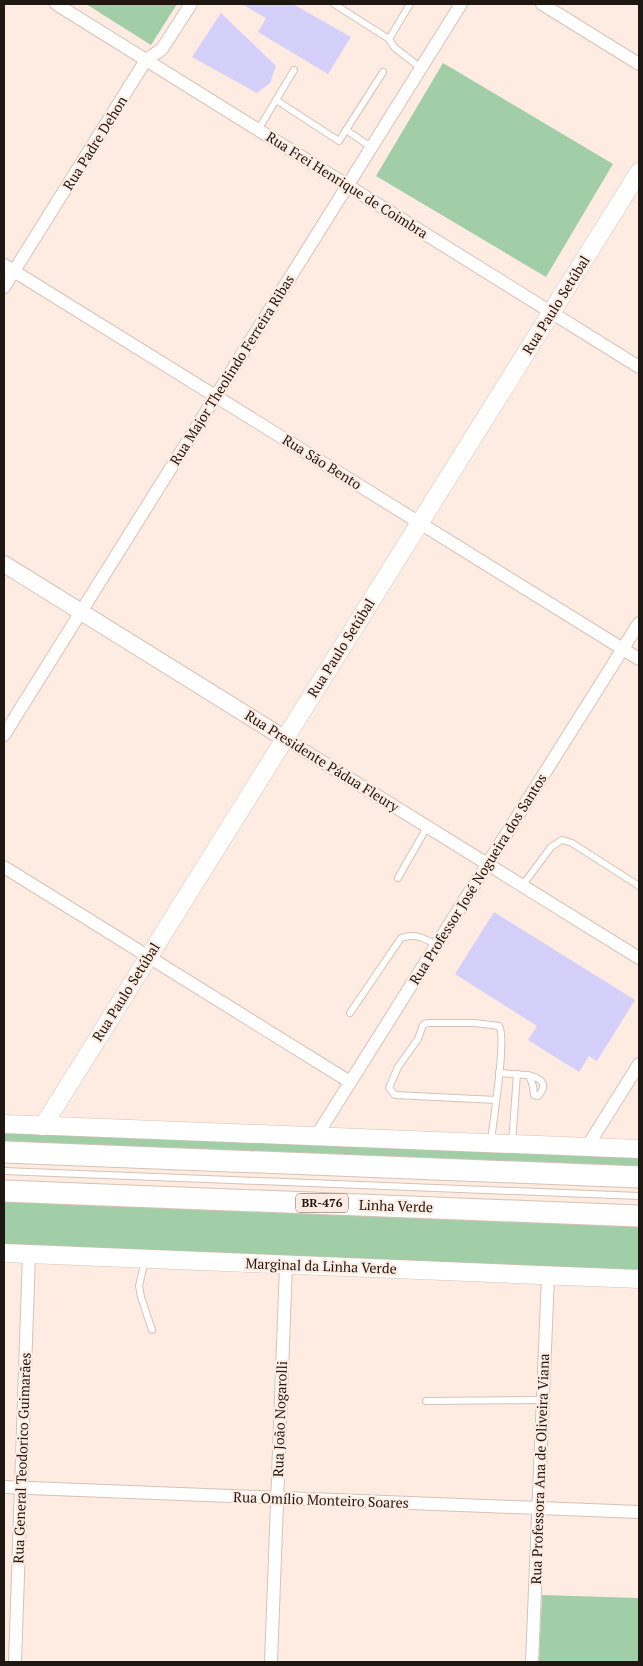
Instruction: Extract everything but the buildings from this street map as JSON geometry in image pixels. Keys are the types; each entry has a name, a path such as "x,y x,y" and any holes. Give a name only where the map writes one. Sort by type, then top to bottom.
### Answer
{"highway":[{"path":"4,1152 639,1177"},
{"name":"Linha Verde","path":"4,1191 639,1216"}],"main road":[{"name":"Rua Paulo Setúbal","path":"43,1126 639,172"},
{"path":"4,1124 639,1149"},
{"name":"Marginal da Linha Verde","path":"4,1253 639,1280"}],"street":[{"name":"Rua Frei Henrique de Coimbra","path":"56,4 639,367"},
{"name":"Rua Padre Dehon","path":"4,287 9,268 146,60 162,49 191,4"},
{"name":"Rua Major Theolindo Ferreira Ribas","path":"4,736 461,4"},
{"path":"542,4 639,64"},
{"name":"Rua São Bento","path":"9,268 639,659"},
{"name":"Rua Presidente Pádua Fleury","path":"4,564 639,958"},
{"name":"Rua Professor José Nogueira dos Santos","path":"317,1135 639,623"},
{"path":"4,867 350,1082"},
{"path":"588,1147 639,1064"},
{"name":"Rua General Teodorico Guimarães","path":"15,1662 29,1254"},
{"name":"Rua João Nogarolli","path":"271,1662 286,1265"},
{"name":"Rua Professora Ana de Oliveira Viana","path":"532,1662 548,1276"},
{"name":"Rua Omílio Monteiro Soares","path":"4,1487 639,1512"}],"lane":[{"path":"334,4 389,40 421,68"},
{"path":"389,40 410,4"},
{"path":"258,130 294,70"},
{"path":"276,100 339,141 383,72"},
{"path":"346,130 371,147"},
{"path":"398,878 427,827"},
{"path":"522,886 550,847 562,840 572,843 639,886"},
{"path":"350,1013 400,938 411,935 420,936 437,945"},
{"path":"491,1143 496,1100 499,1073 501,1046 502,1029 499,1026 495,1024 427,1022 398,1068 389,1088 395,1095 496,1100"},
{"path":"499,1073 529,1075"},
{"path":"512,1144 517,1074"},
{"path":"4,1171 639,1196"},
{"path":"145,1259 140,1286 141,1296 152,1330"},
{"path":"426,1401 543,1400"}],"green space":[{"path":"86,4 177,4 151,45"},
{"path":"443,63 613,164 546,277 376,176"},
{"path":"4,1130 639,1155 639,1167 4,1142"},
{"path":"4,1200 639,1225 639,1273 4,1250"},
{"path":"542,1595 639,1598 639,1662 539,1662"}]}
